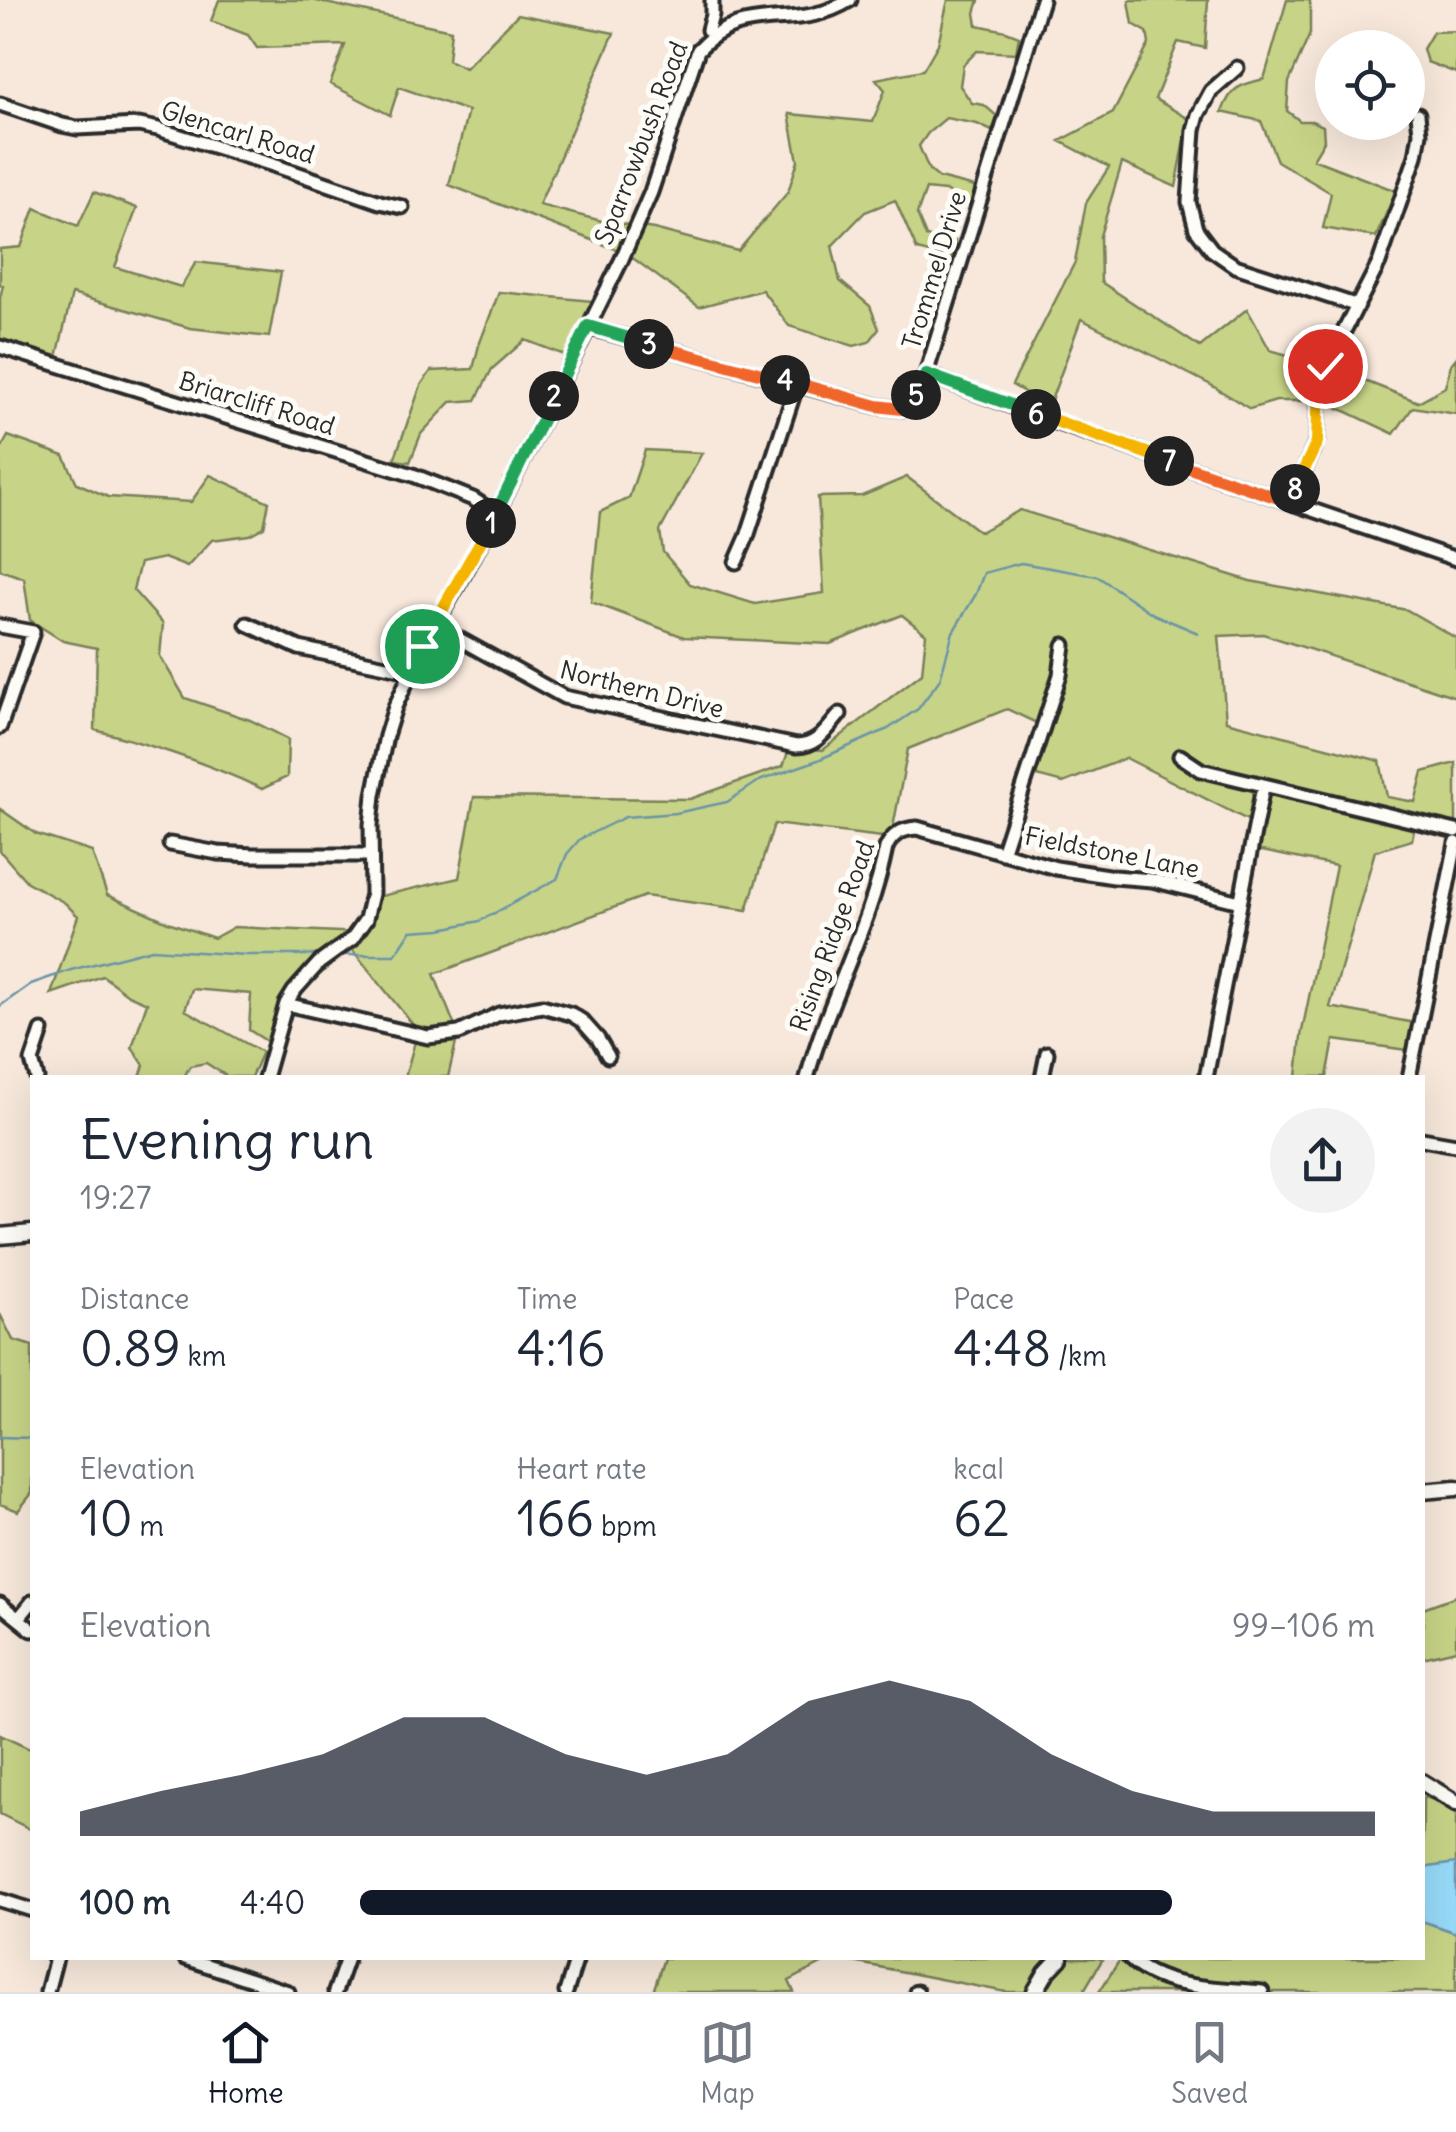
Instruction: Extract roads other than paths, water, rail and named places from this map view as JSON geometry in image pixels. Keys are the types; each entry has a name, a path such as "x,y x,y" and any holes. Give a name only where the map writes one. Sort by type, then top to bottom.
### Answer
{"street":[{"name":"Sparrowbush Road","path":"266,1075 286,1004 306,976 360,930 369,910 374,795 390,722 410,671 496,514 621,261 651,192 690,70 708,32 712,0"},
{"path":"767,6 820,11 850,0"},
{"name":"Trommel Drive","path":"588,326 877,406 901,409 915,396 926,374 1042,0"},
{"name":"Sparrowbush Road","path":"708,32 734,12"},
{"path":"1237,68 1211,90 1194,130 1189,202 1196,230 1212,250 1235,266 1358,306"},
{"name":"Glencarl Road","path":"0,104 62,126 158,128 402,208"},
{"path":"1290,502 1317,442 1319,388 1325,366 1379,264 1419,140"},
{"name":"Briarcliff Road","path":"0,347 413,475 474,500 496,514"},
{"path":"926,374 1456,559"},
{"path":"736,562 797,384"},
{"path":"246,624 320,654 410,671"},
{"path":"0,626 32,632 0,727"},
{"name":"Northern Drive","path":"434,626 564,698 606,708 796,746 812,744 840,714"},
{"path":"1002,852 1060,675 1064,645"},
{"path":"1180,756 1202,770 1263,787 1456,831"},
{"path":"1207,1075 1263,787"},
{"name":"Fieldstone Lane","path":"917,828 1056,868 1176,884 1240,902"},
{"name":"Rising Ridge Road","path":"808,1075 826,1015 870,912 886,848 895,834 917,828"},
{"path":"1410,1075 1456,842"},
{"path":"170,844 254,855 370,854"},
{"path":"286,1004 428,1036 459,1032 499,1014 542,1006 582,1020 608,1056"},
{"path":"36,1075 32,1061 42,1031"},
{"path":"1043,1075 1047,1052"},
{"path":"1425,1139 1456,1144"},
{"path":"0,1236 30,1233"},
{"path":"1425,1491 1456,1488"},
{"path":"0,1604 30,1628"},
{"path":"19,1618 30,1604"},
{"path":"1425,1784 1456,1803"},
{"path":"0,1900 30,1909"},
{"path":"46,1992 55,1960"},
{"path":"192,1960 288,1992"},
{"path":"335,1992 346,1960"},
{"path":"566,1992 576,1960"},
{"path":"1035,1992 1058,1960"},
{"path":"1132,1960 1153,1975 1199,1986 1262,1992"}],"water":[{"path":"1456,1863 1456,1933 1425,1922 1425,1870"}],"waterway":[{"path":"340,955 395,955 411,931 480,921 557,879 567,854 580,839 625,817 676,813 727,802 759,781 888,729 918,709 940,679 953,632 984,573 1021,563 1097,576 1153,614 1198,633"},
{"path":"0,1006 31,984 152,949 322,955"},
{"path":"0,1437 30,1438"}]}
